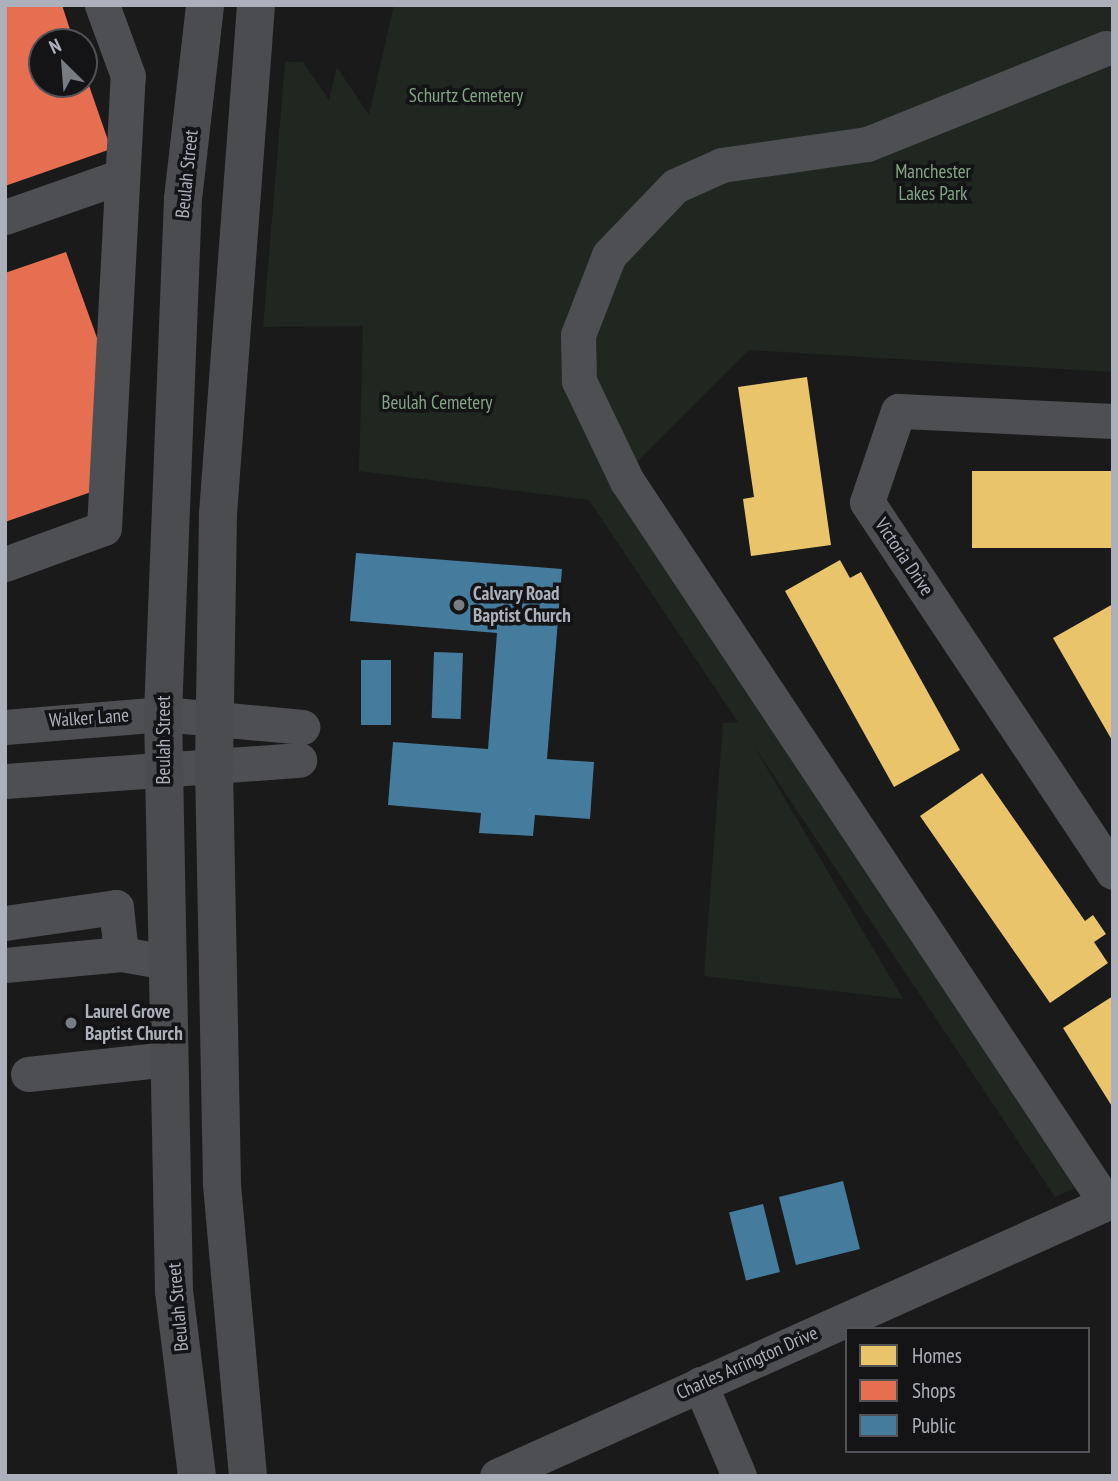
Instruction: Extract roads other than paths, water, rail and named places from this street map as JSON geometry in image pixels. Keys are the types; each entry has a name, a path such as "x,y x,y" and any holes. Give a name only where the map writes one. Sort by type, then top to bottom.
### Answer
{"main road":[{"name":"Beulah Street","path":"197,1476 174,1291 163,714 183,199 205,5"},
{"path":"248,1476 222,1183 214,717 220,472 256,5"}],"street":[{"path":"5,564 104,528 128,76 102,5"},
{"path":"1106,48 867,144 722,165 675,186 610,255 578,335 579,381 627,481 1109,1201"},
{"path":"5,216 122,176"},
{"name":"Victoria Drive","path":"1113,422 898,411 867,502 1113,872"},
{"name":"Walker Lane","path":"5,727 163,714 214,717 300,743 214,767"},
{"path":"5,780 163,766 214,767"},
{"path":"5,923 116,907 121,954"},
{"path":"5,965 121,954 167,962"},
{"path":"28,1074 169,1059"},
{"name":"Charles Arrington Drive","path":"497,1476 1109,1201"},
{"path":"700,1384 739,1476"}],"place":[{"name":"Calvary Road Baptist Church","path":"459,605"},
{"name":"Laurel Grove Baptist Church","path":"71,1023"}],"park label":[{"name":"Schurtz Cemetery","path":"466,96"},
{"name":"Manchester Lakes Park","path":"933,183"},
{"name":"Beulah Cemetery","path":"437,403"}]}
